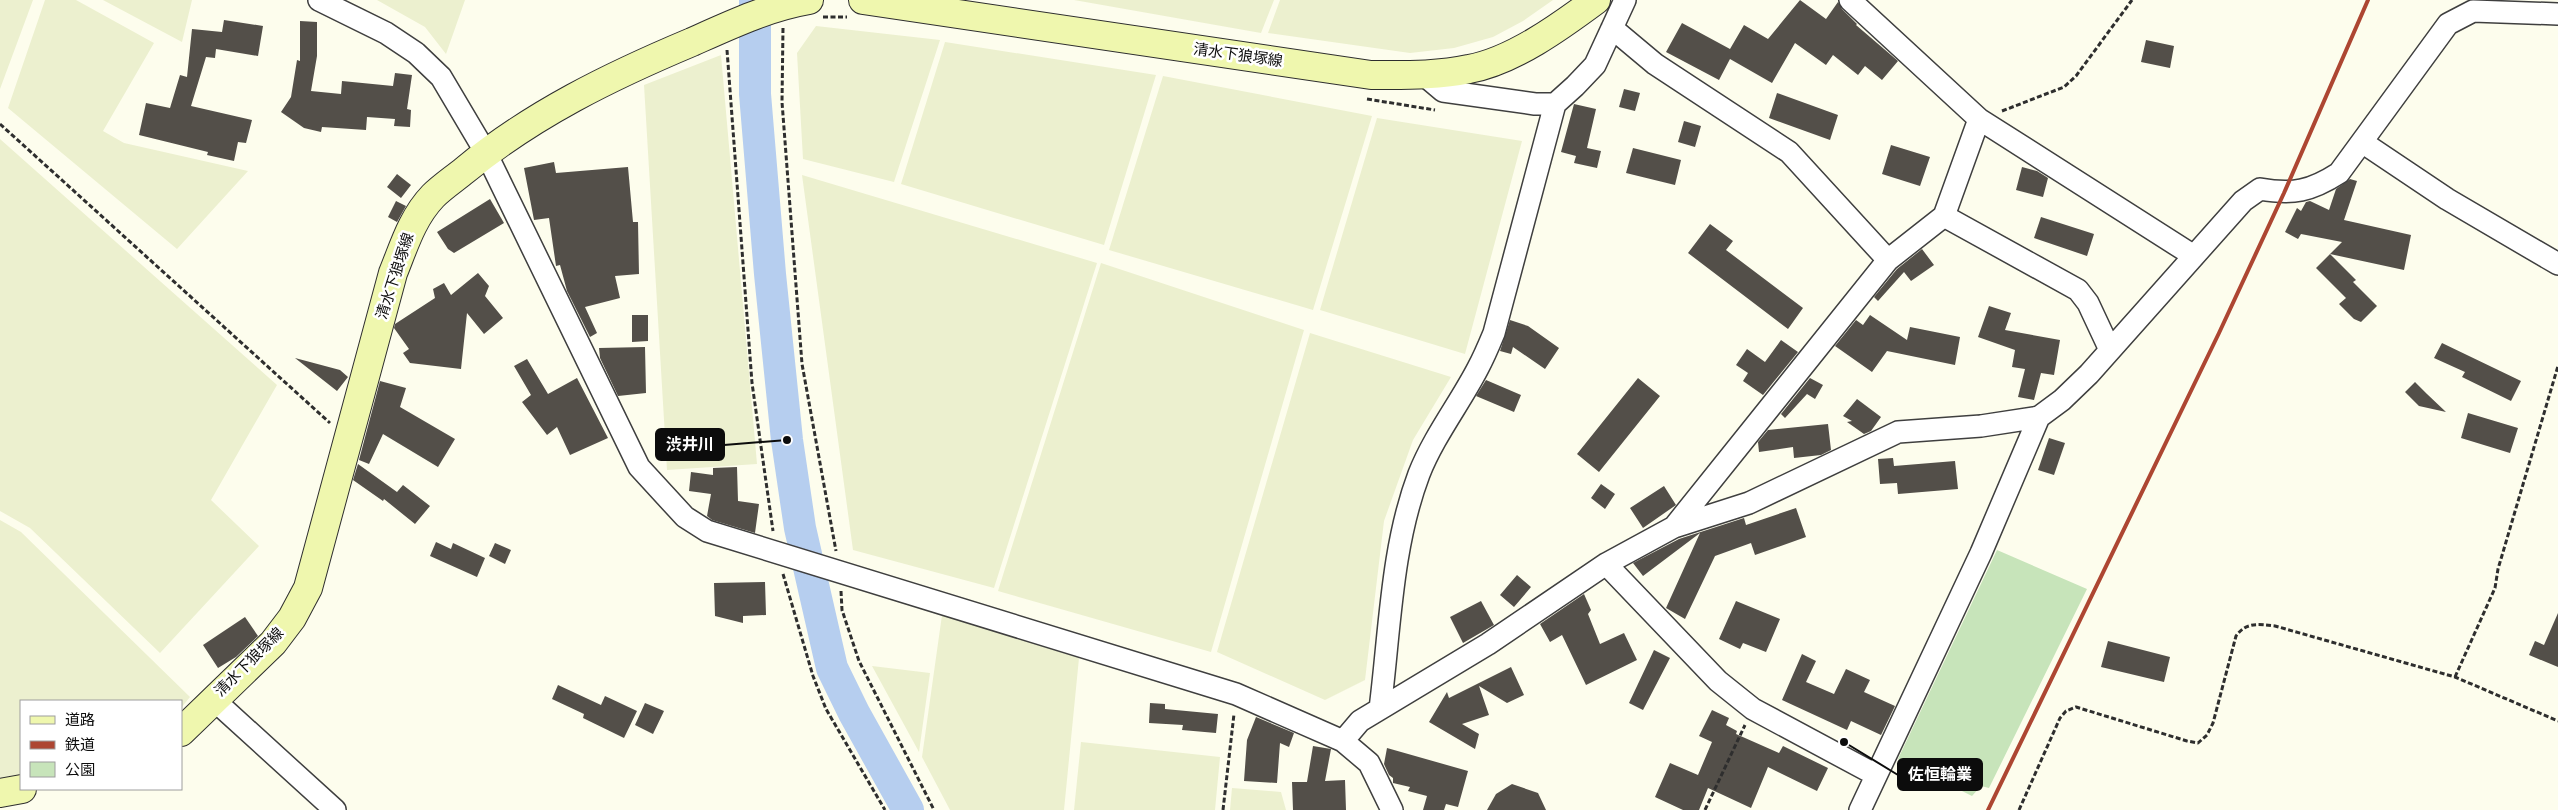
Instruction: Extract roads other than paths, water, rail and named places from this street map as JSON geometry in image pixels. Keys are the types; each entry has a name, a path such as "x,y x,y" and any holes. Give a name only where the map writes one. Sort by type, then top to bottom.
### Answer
{"main road":[{"name":"清水下狼塚線","path":"863,0 1371,75 1424,75 1471,69 1508,56 1541,38 1596,0"},
{"name":"清水下狼塚線","path":"182,731 272,643 292,618 308,588 394,273 412,223 432,197 486,153 562,102 642,63 733,24 787,5"},
{"path":"0,793 20,789"}],"street":[{"path":"319,0 386,33 416,53 441,77 486,153 639,467 685,517 707,531 781,555 1236,694 1343,741 1370,763 1392,810"},
{"path":"1380,708 1397,561 1403,530 1419,474 1432,447 1479,367 1494,333 1555,104 1595,65 1626,0"},
{"path":"1850,0 1979,119 2194,256"},
{"path":"1860,810 1981,553 2040,417 2062,400 2110,350 2248,196 2260,189 2284,193 2317,187 2339,173 2448,24 2473,11 2558,14"},
{"path":"1612,28 1655,64 1789,152 1888,260"},
{"path":"1424,75 1443,92 1535,104 1555,104"},
{"path":"1674,527 1888,260 1944,216 1979,119"},
{"path":"2362,142 2447,199 2558,264"},
{"path":"1944,216 2078,290 2088,303 2110,350"},
{"path":"1343,741 1360,721 1380,708 1488,644 1606,564 1674,527 1749,503 1898,432 1981,426 2040,417"},
{"path":"1606,564 1718,681 1753,709 1876,776"},
{"path":"213,699 335,810"}],"waterway":[{"path":"755,0 755,94 770,274 787,440 800,528 832,668 854,713 908,810"}],"railway":[{"path":"1988,810 2219,333 2284,193 2368,0"}],"place":[{"name":"渋井川","path":"787,440"},
{"name":"佐恒輪業","path":"1844,742"}]}
